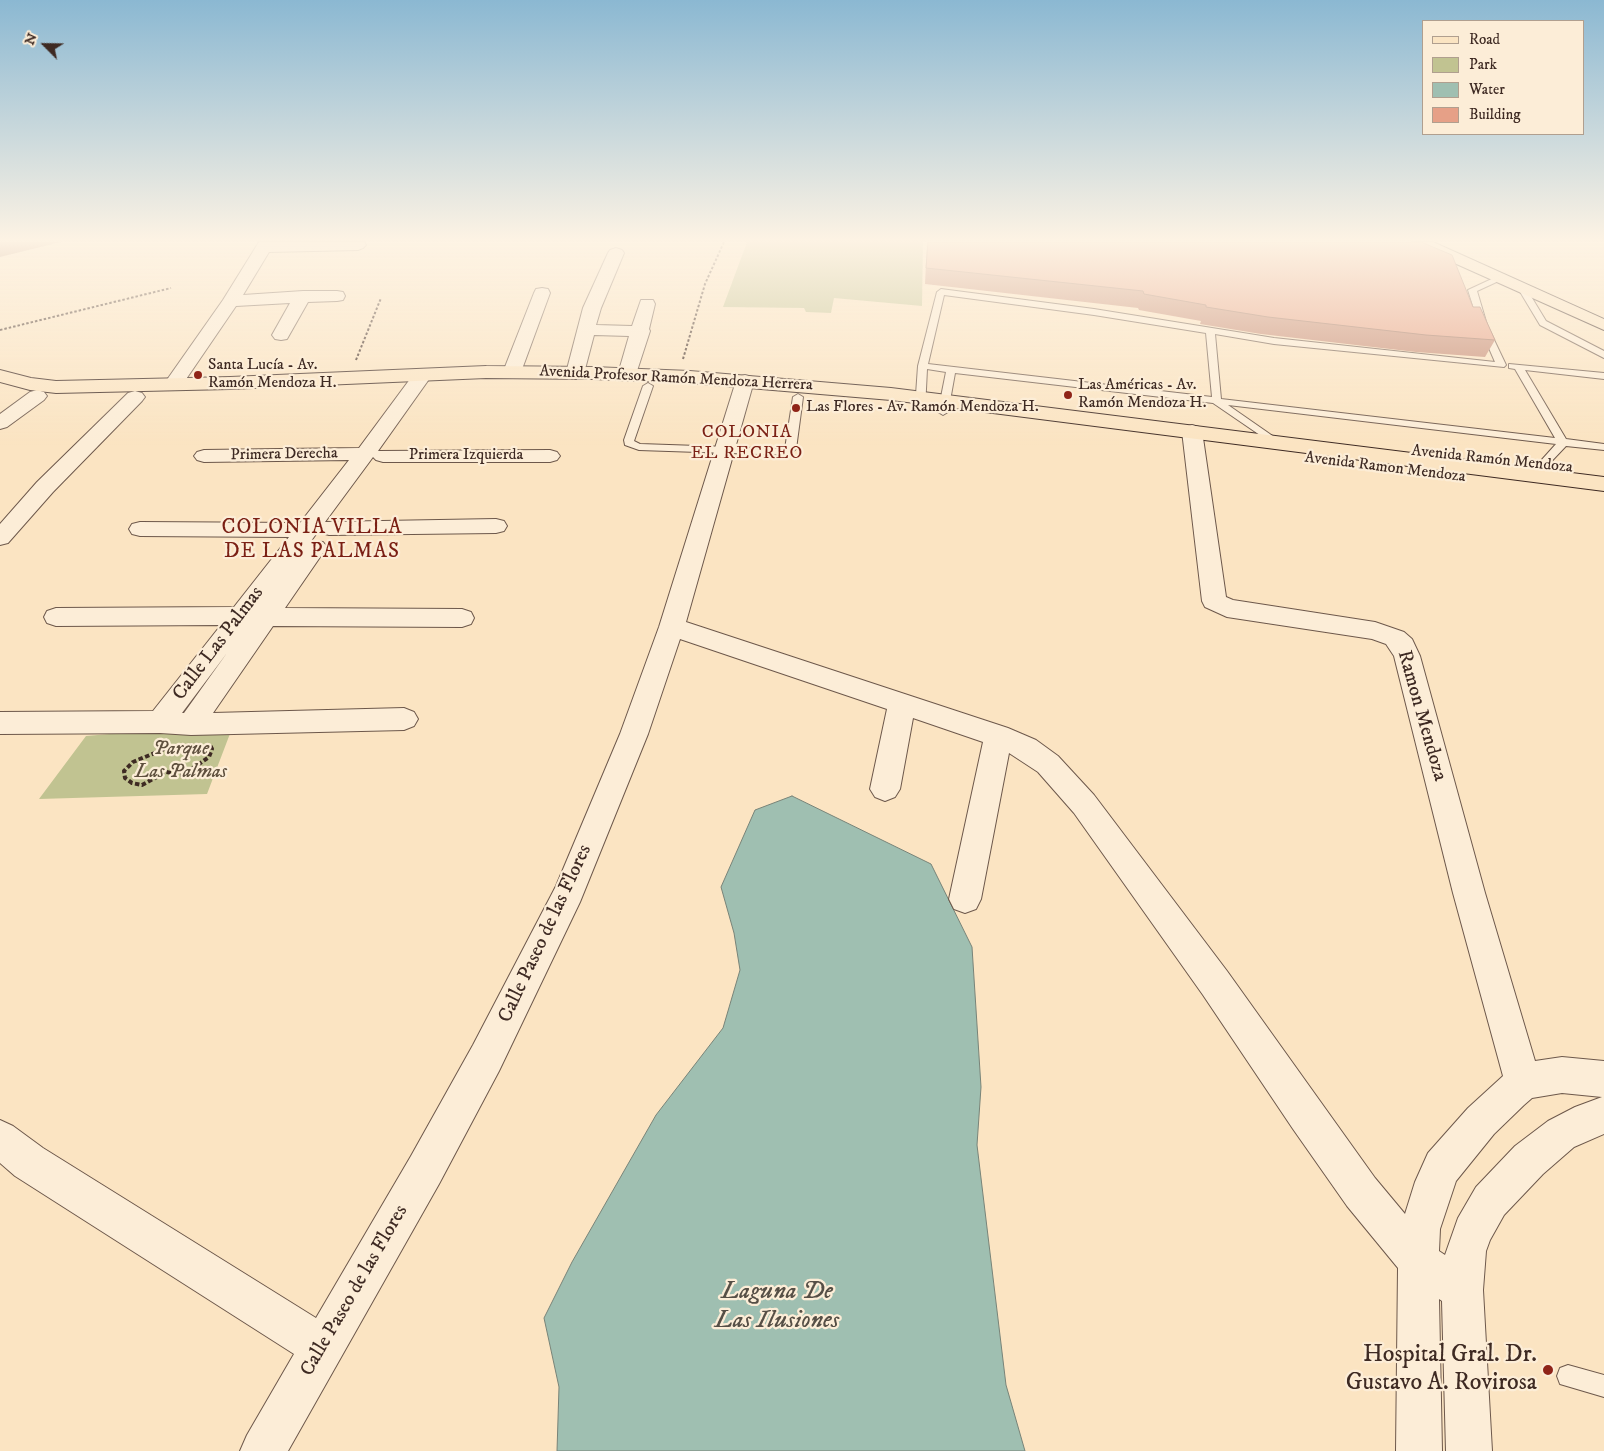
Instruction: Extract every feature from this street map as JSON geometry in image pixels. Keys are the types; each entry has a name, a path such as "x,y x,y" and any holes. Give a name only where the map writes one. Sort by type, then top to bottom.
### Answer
{"main road":[{"path":"1569,310 1604,325"},
{"name":"Avenida Profesor Ramón Mendoza Herrera","path":"0,391 37,396 135,397 300,388 512,372 678,376 744,386 798,397 920,403"},
{"name":"Avenida Profesor Ramón Mendoza Herrera","path":"0,376 14,381 48,387 350,377 648,386 744,386 920,403 1193,437 1273,441 1350,451"},
{"name":"Avenida Profesor Ramón Mendoza Herrera","path":"944,406 1166,440"},
{"name":"Avenida Ramon Mendoza","path":"1166,440 1193,437 1604,497"},
{"name":"Avenida Ramón Mendoza","path":"1350,451 1427,450 1604,472"},
{"path":"1350,451 1604,484"}],"street":[{"path":"173,384 225,310"},
{"path":"281,335 295,310"},
{"path":"512,372 536,310"},
{"path":"575,373 592,310"},
{"path":"627,374 646,310"},
{"path":"586,330 641,331"},
{"name":"Calle Las Palmas","path":"180,731 240,616 291,564 429,379"},
{"name":"Calle Paseo de las Flores","path":"263,1451 425,1170 486,1058 569,892 634,734 672,627 744,386"},
{"path":"0,423 37,396"},
{"path":"0,538 45,487 135,397"},
{"name":"Ramon Mendoza","path":"1193,437 1214,601 1226,608 1375,631 1395,638 1403,646 1469,893 1523,1083"},
{"name":"Primera Derecha","path":"204,456 360,473"},
{"name":"Primera Izquierda","path":"360,473 550,456"},
{"path":"140,529 313,535 496,526"},
{"name":"Calle Las Palmas","path":"180,731 265,616 291,564"},
{"path":"56,617 240,616"},
{"path":"265,616 462,618"},
{"path":"672,627 998,736 1026,748 1037,756 1057,773 1084,804 1215,983 1306,1116 1361,1192 1418,1261 1462,1290"},
{"path":"885,789 902,704"},
{"path":"0,724 180,731 404,719"},
{"path":"965,899 998,736"},
{"path":"1419,1451 1418,1261 1420,1229 1434,1182 1442,1167 1481,1121 1510,1092 1523,1083 1544,1077 1562,1075 1604,1079"},
{"path":"1469,1451 1462,1290 1466,1250 1472,1232 1490,1201 1516,1172 1561,1134 1588,1120 1604,1115"},
{"path":"0,1139 29,1162 322,1347"}],"lane":[{"path":"920,403 923,366 937,310"},
{"path":"1077,310 1293,344 1604,376"},
{"path":"1478,310 1501,365"},
{"path":"1535,310 1543,323 1604,354"},
{"path":"1210,332 1217,402 1273,441"},
{"path":"923,366 1604,447"},
{"path":"1518,367 1563,442"},
{"path":"944,406 951,369"},
{"path":"648,386 629,443 638,447 788,452 791,449 798,397"},
{"path":"1543,464 1563,442"},
{"path":"1568,1376 1604,1386"}],"path":[{"path":"0,330 83,310"},
{"path":"350,377 376,310"},
{"path":"678,376 697,310"},
{"path":"180,731 211,746 212,753 188,773 182,775 166,772 142,785 132,783 125,778 124,771 133,762 162,750 180,731"},
{"path":"162,750 180,731"}],"green space":[{"path":"805,310 832,310 831,313 806,312"},
{"name":"Parque Las Palmas","path":"157,730 231,731 207,794 39,799 86,736"}],"water":[{"name":"Laguna De Las Ilusiones","path":"792,796 931,864 972,947 981,1087 977,1145 1006,1385 1025,1451 557,1451 559,1387 544,1318 572,1262 656,1115 723,1028 740,970 734,933 721,887 755,810"}],"building":[{"path":"1223,310 1481,310 1495,340 1426,335 1268,317"}],"place":[{"name":"Santa Lucía - Av. Ramón Mendoza H.","path":"198,375"},
{"name":"Las Américas - Av. Ramón Mendoza H.","path":"1068,395"},
{"name":"Las Flores - Av. Ramón Mendoza H.","path":"796,408"},
{"name":"Hospital Gral. Dr. Gustavo A. Rovirosa","path":"1548,1370"}],"district":[{"name":"COLONIA EL RECREO","path":"747,443"},
{"name":"COLONIA VILLA DE LAS PALMAS","path":"312,541"}]}
